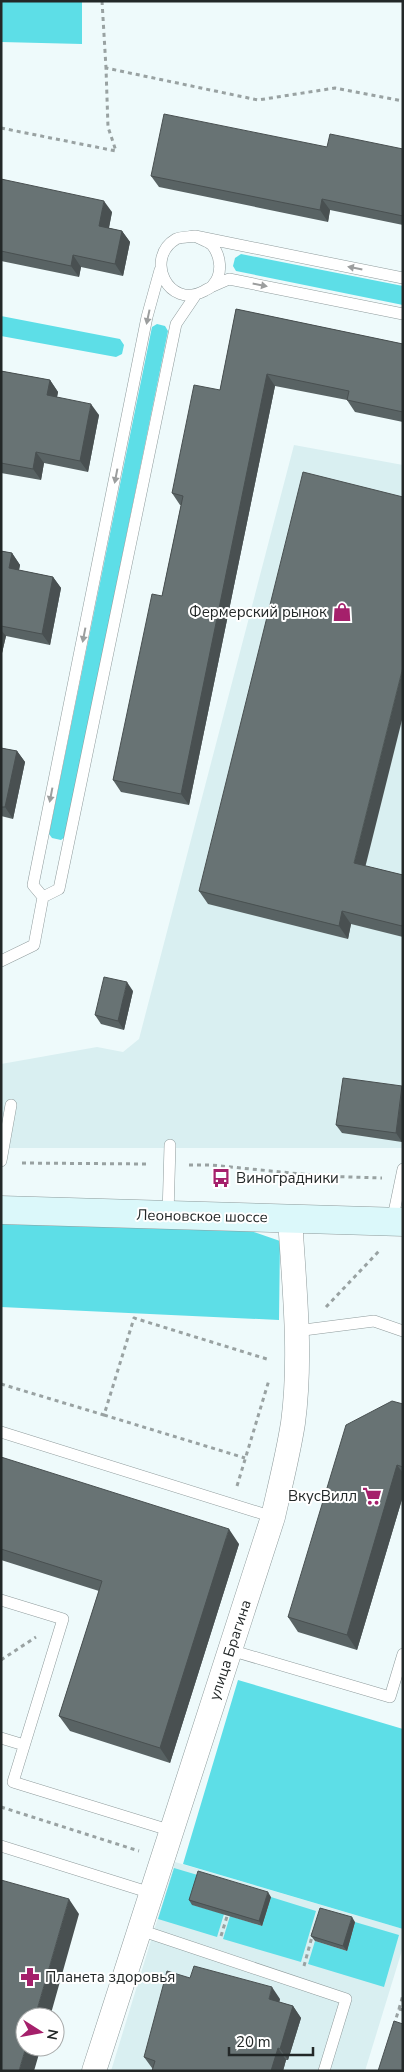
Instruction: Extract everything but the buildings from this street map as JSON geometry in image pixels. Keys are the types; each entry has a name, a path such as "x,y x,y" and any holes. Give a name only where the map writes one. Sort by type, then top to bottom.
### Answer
{"main road":[{"name":"Леоновское шоссе","path":"1,1210 398,1222"}],"street":[{"name":"улица Брагина","path":"94,2071 273,1516 293,1422 300,1330 290,1218"}],"lane":[{"path":"195,236 211,244 219,258 219,273 213,286"},
{"path":"43,897 33,886 147,317 163,252 176,239 195,236 403,278"},
{"path":"160,270 166,284 178,294 195,296"},
{"path":"43,897 59,889 176,324 195,296 228,279 403,314"},
{"path":"1,961 34,945 43,897"},
{"path":"1,1161 11,1105"},
{"path":"168,1215 170,1145"},
{"path":"398,1222 402,1174"},
{"path":"300,1330 374,1321 403,1331"},
{"path":"1,1432 273,1516"},
{"path":"1,1600 64,1619 13,1782"},
{"path":"230,1650 390,1697 403,1654"},
{"path":"1,1738 24,1745"},
{"path":"1,1778 172,1831"},
{"path":"1,1846 151,1893"},
{"path":"140,1930 346,1999 324,2071"}],"path":[{"path":"1,128 116,151 108,127 102,1"},
{"path":"106,68 258,100 335,88 403,101"},
{"path":"17,1163 211,1165 321,1176 402,1174"},
{"path":"300,1330 381,1249"},
{"path":"104,1415 134,1318 274,1361"},
{"path":"232,1504 269,1378"},
{"path":"1,1384 245,1458"},
{"path":"1,1660 64,1619"},
{"path":"1,1807 163,1858"},
{"path":"215,1955 229,1909"},
{"path":"299,1983 314,1931"},
{"path":"393,2027 401,2010 403,1995"}],"shaded area":[{"path":"1,1 82,1 82,44 1,42"},
{"path":"241,254 403,286 403,305 236,271 233,266 235,258"},
{"path":"1,316 120,339 124,345 122,354 116,357 1,336"},
{"path":"157,324 165,326 168,331 65,837 61,840 52,838 49,834 152,327"},
{"path":"294,445 403,465 403,1148 1,1148 1,1064 97,1047 123,1052 139,1039"},
{"path":"1,1222 239,1227 280,1241 279,1320 1,1307"},
{"path":"238,1680 403,1729 403,1929 183,1864"},
{"path":"175,1862 403,1929 403,1947 365,2071 111,2071"},
{"path":"174,1868 201,1876 193,1905 224,1914 217,1937 158,1919"},
{"path":"271,1897 316,1911 301,1962 223,1939 230,1916 262,1926"},
{"path":"355,1922 399,1935 384,1987 308,1964 315,1941 347,1951"}],"place":[{"name":"Фермерский рынок","path":"342,612"},
{"name":"Виноградники","path":"221,1178"},
{"name":"ВкусВилл","path":"372,1496"},
{"name":"Планета здоровья","path":"30,1977"}]}
